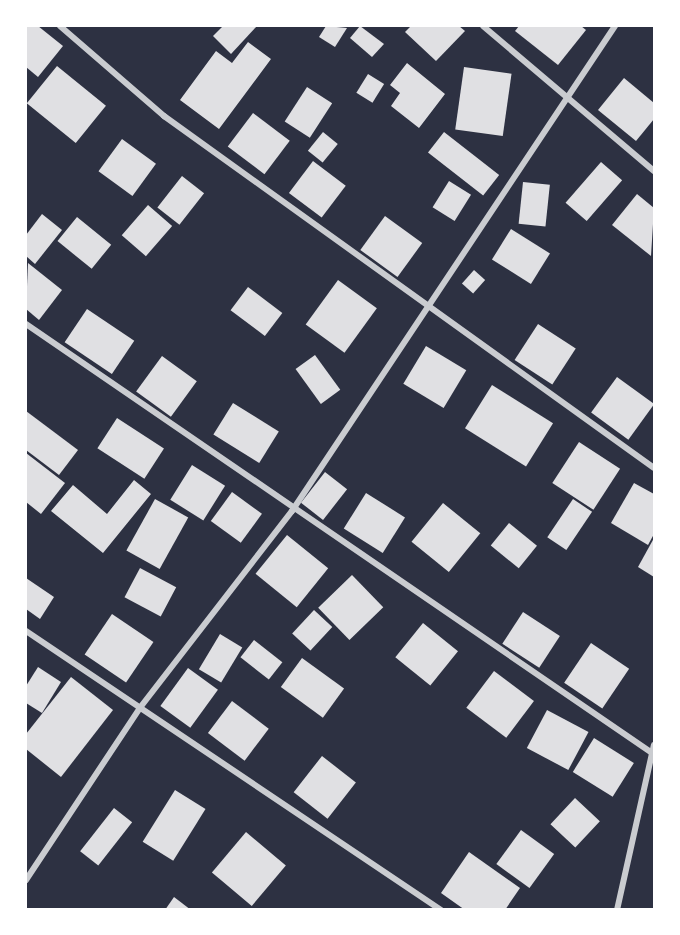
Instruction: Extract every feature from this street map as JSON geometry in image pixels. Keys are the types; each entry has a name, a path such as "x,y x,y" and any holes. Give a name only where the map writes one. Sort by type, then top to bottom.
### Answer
{"street":[{"path":"60,26 164,116 426,307 654,468"},
{"path":"483,26 654,171"},
{"path":"26,880 139,709 292,510 566,95 615,26"},
{"path":"26,324 292,510 652,753"},
{"path":"26,631 139,709 441,909"},
{"path":"617,909 654,745"}],"building":[{"path":"26,26 38,26 63,46 38,77 26,67"},
{"path":"223,26 257,26 231,54 213,36"},
{"path":"326,26 347,28 335,47 319,37"},
{"path":"360,26 384,44 372,57 350,38"},
{"path":"411,26 459,26 465,31 436,61 405,32"},
{"path":"519,26 581,26 586,30 558,65 515,31"},
{"path":"248,42 271,59 219,129 180,100 216,51 232,63"},
{"path":"407,63 445,94 419,128 391,106 400,93 390,85"},
{"path":"57,66 106,106 76,143 27,103"},
{"path":"464,67 512,74 503,136 455,129"},
{"path":"368,74 384,84 372,103 356,93"},
{"path":"624,78 654,103 654,119 636,141 598,110"},
{"path":"307,87 332,103 310,138 285,121"},
{"path":"253,113 290,141 264,174 228,147"},
{"path":"323,132 338,144 323,163 308,151"},
{"path":"444,132 499,175 483,196 428,152"},
{"path":"122,139 156,164 132,196 98,171"},
{"path":"313,161 346,186 322,218 289,193"},
{"path":"601,162 622,180 587,221 566,203"},
{"path":"182,176 204,193 179,225 157,208"},
{"path":"449,181 471,195 455,221 433,207"},
{"path":"523,182 550,185 545,227 519,224"},
{"path":"637,194 654,208 651,256 612,225"},
{"path":"148,205 172,226 146,256 122,235"},
{"path":"42,214 62,230 35,264 26,256 26,235"},
{"path":"385,216 422,243 398,277 360,250"},
{"path":"77,217 111,245 92,269 57,241"},
{"path":"511,229 550,253 531,284 492,260"},
{"path":"28,263 62,290 39,320 26,309"},
{"path":"474,270 485,280 473,293 462,283"},
{"path":"338,280 377,308 345,353 306,324"},
{"path":"248,287 282,313 265,336 231,310"},
{"path":"87,309 134,341 112,374 65,342"},
{"path":"538,324 576,349 552,385 515,360"},
{"path":"426,346 466,370 444,408 403,384"},
{"path":"315,355 340,390 321,404 296,369"},
{"path":"162,356 197,381 171,417 136,392"},
{"path":"617,377 654,404 628,440 591,413"},
{"path":"492,385 553,423 526,466 465,428"},
{"path":"233,403 279,432 259,463 213,434"},
{"path":"26,411 78,450 59,475 26,450"},
{"path":"117,418 164,448 144,479 97,448"},
{"path":"579,442 620,469 593,510 552,483"},
{"path":"26,453 65,483 41,514 26,502"},
{"path":"192,465 225,486 203,520 170,500"},
{"path":"325,472 347,489 323,520 301,503"},
{"path":"134,480 151,494 103,553 51,511 73,485 107,514"},
{"path":"634,483 654,494 654,534 648,545 611,523"},
{"path":"232,492 262,514 241,543 211,521"},
{"path":"366,493 405,517 383,553 344,529"},
{"path":"155,499 188,517 160,569 126,551"},
{"path":"573,499 592,512 566,550 547,537"},
{"path":"443,503 480,533 449,572 412,542"},
{"path":"509,523 537,546 519,568 491,546"},
{"path":"287,535 328,568 297,607 256,574"},
{"path":"654,538 654,577 638,567"},
{"path":"140,568 176,587 161,616 125,597"},
{"path":"352,575 383,607 349,640 318,608"},
{"path":"26,578 54,597 40,619 26,609"},
{"path":"314,610 332,627 310,650 292,633"},
{"path":"523,612 560,636 539,668 502,644"},
{"path":"112,614 153,642 126,683 85,655"},
{"path":"423,623 458,651 430,686 395,657"},
{"path":"220,634 242,647 221,683 199,669"},
{"path":"254,640 282,662 269,680 240,657"},
{"path":"591,643 629,669 602,709 564,683"},
{"path":"302,658 344,689 323,718 281,687"},
{"path":"38,667 61,682 42,713 26,703 26,686"},
{"path":"188,668 218,690 190,728 160,706"},
{"path":"494,671 534,701 506,738 466,708"},
{"path":"71,677 113,710 61,777 26,749 26,734"},
{"path":"232,701 269,729 245,761 208,733"},
{"path":"547,710 588,732 568,770 527,748"},
{"path":"594,738 634,763 613,797 573,772"},
{"path":"322,756 356,782 328,819 294,792"},
{"path":"175,790 206,809 173,861 143,842"},
{"path":"575,798 600,821 575,848 550,824"},
{"path":"114,808 132,822 98,866 80,851"},
{"path":"521,830 554,854 529,888 496,864"},
{"path":"246,832 286,865 252,906 212,873"},
{"path":"469,852 520,888 505,910 465,910 441,893"},
{"path":"174,897 191,910 165,910"}]}
